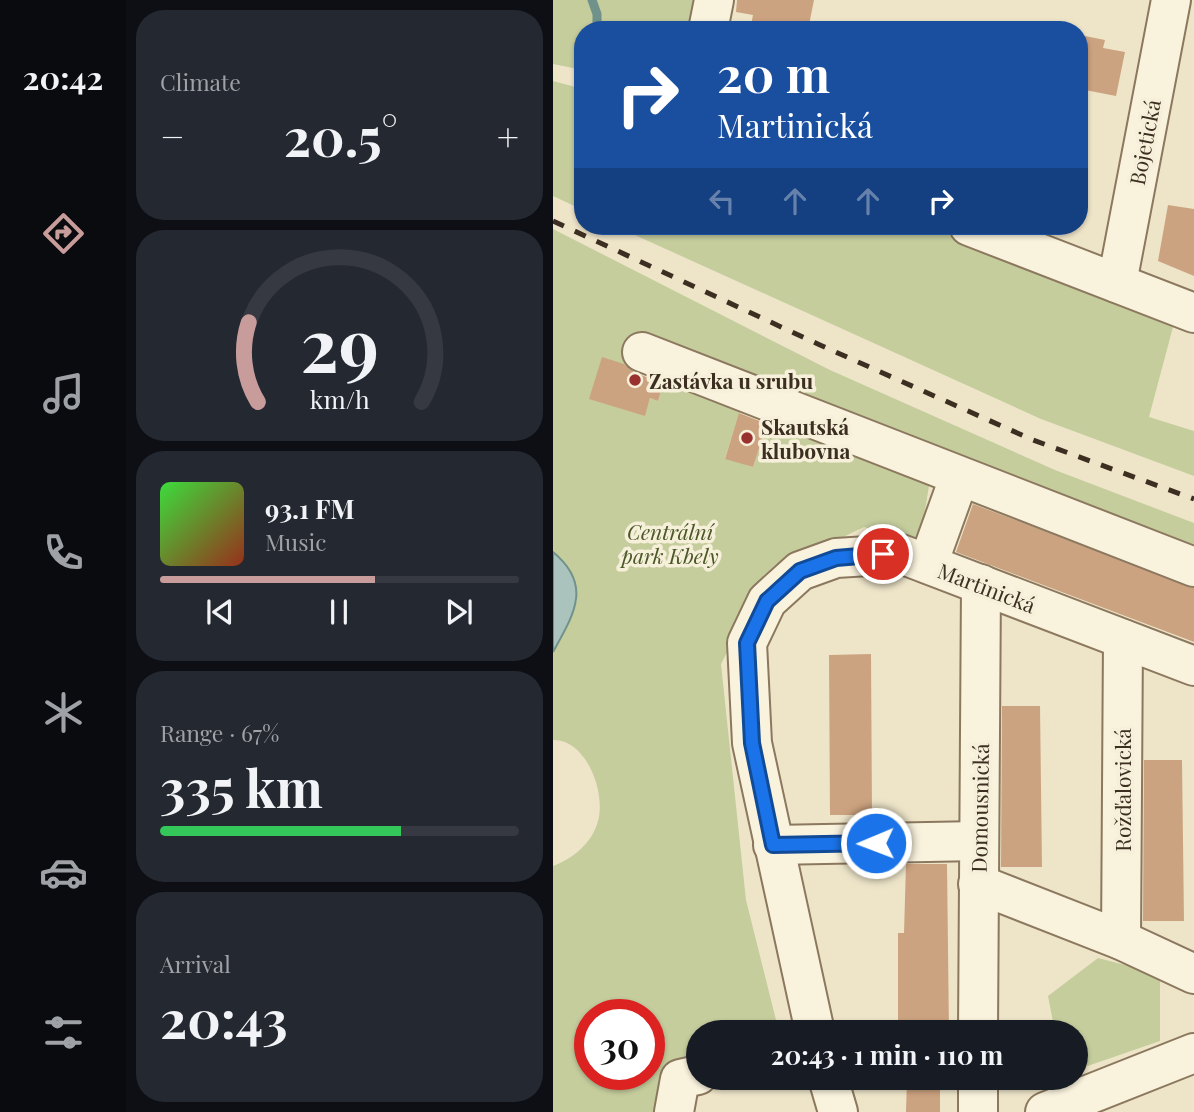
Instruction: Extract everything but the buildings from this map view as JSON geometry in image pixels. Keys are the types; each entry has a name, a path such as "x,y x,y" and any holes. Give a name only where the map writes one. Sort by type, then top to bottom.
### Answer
{"street":[{"path":"710,21 714,0"},
{"name":"Bojetická","path":"1117,283 1171,0"},
{"path":"992,235 1194,313"},
{"path":"642,352 959,478 1194,567"},
{"path":"928,564 959,478"},
{"name":"Martinická","path":"812,1020 752,743 747,643 767,601 800,571 836,558 901,554 1194,666"},
{"name":"Domousnická","path":"978,1020 981,584"},
{"name":"Rožďalovická","path":"1121,940 1123,639"},
{"path":"773,845 979,841"},
{"path":"978,884 1121,940 1194,974"},
{"path":"1045,1112 1121,1098 1194,1053"},
{"path":"675,1108 680,1079 686,1078"},
{"path":"832,1090 838,1112"},
{"path":"978,1090 978,1112"}],"green space":[{"path":"553,0 702,0 698,21 574,21 574,68 553,64"},
{"path":"553,81 574,87 574,206 553,196"},
{"name":"Centrální park Kbely","path":"553,229 830,370 1055,470 1194,523 1194,558 932,467 920,542 864,527 768,573 721,664 746,900 776,1020 686,1020 686,1077 660,1112 553,1112 553,866 568,859 587,843 595,829 600,809 596,782 584,758 565,742 553,740 553,652 577,601 561,559 553,552","holes":["602,358 665,376 658,401 650,398 645,415","741,408 769,417 753,467 725,458"]},
{"path":"635,235 949,235 1173,327 1149,417 1194,431 1194,476 1041,419"},
{"path":"1098,958 1160,974 1160,1041 1088,1066 1088,1020 1053,1020 1048,996"}],"water":[{"path":"553,552 573,576 576,600 573,612 553,652"}],"waterway":[{"path":"592,0 597,21"}],"railway":[{"path":"553,221 574,231"},
{"path":"583,235 1033,440 1194,499"}],"place":[{"name":"Zastávka u srubu","path":"635,380"},
{"name":"Skautská klubovna","path":"747,438"}],"route":[{"path":"876,843 773,845 752,743 747,643 767,601 800,571 836,558 883,554"}]}
